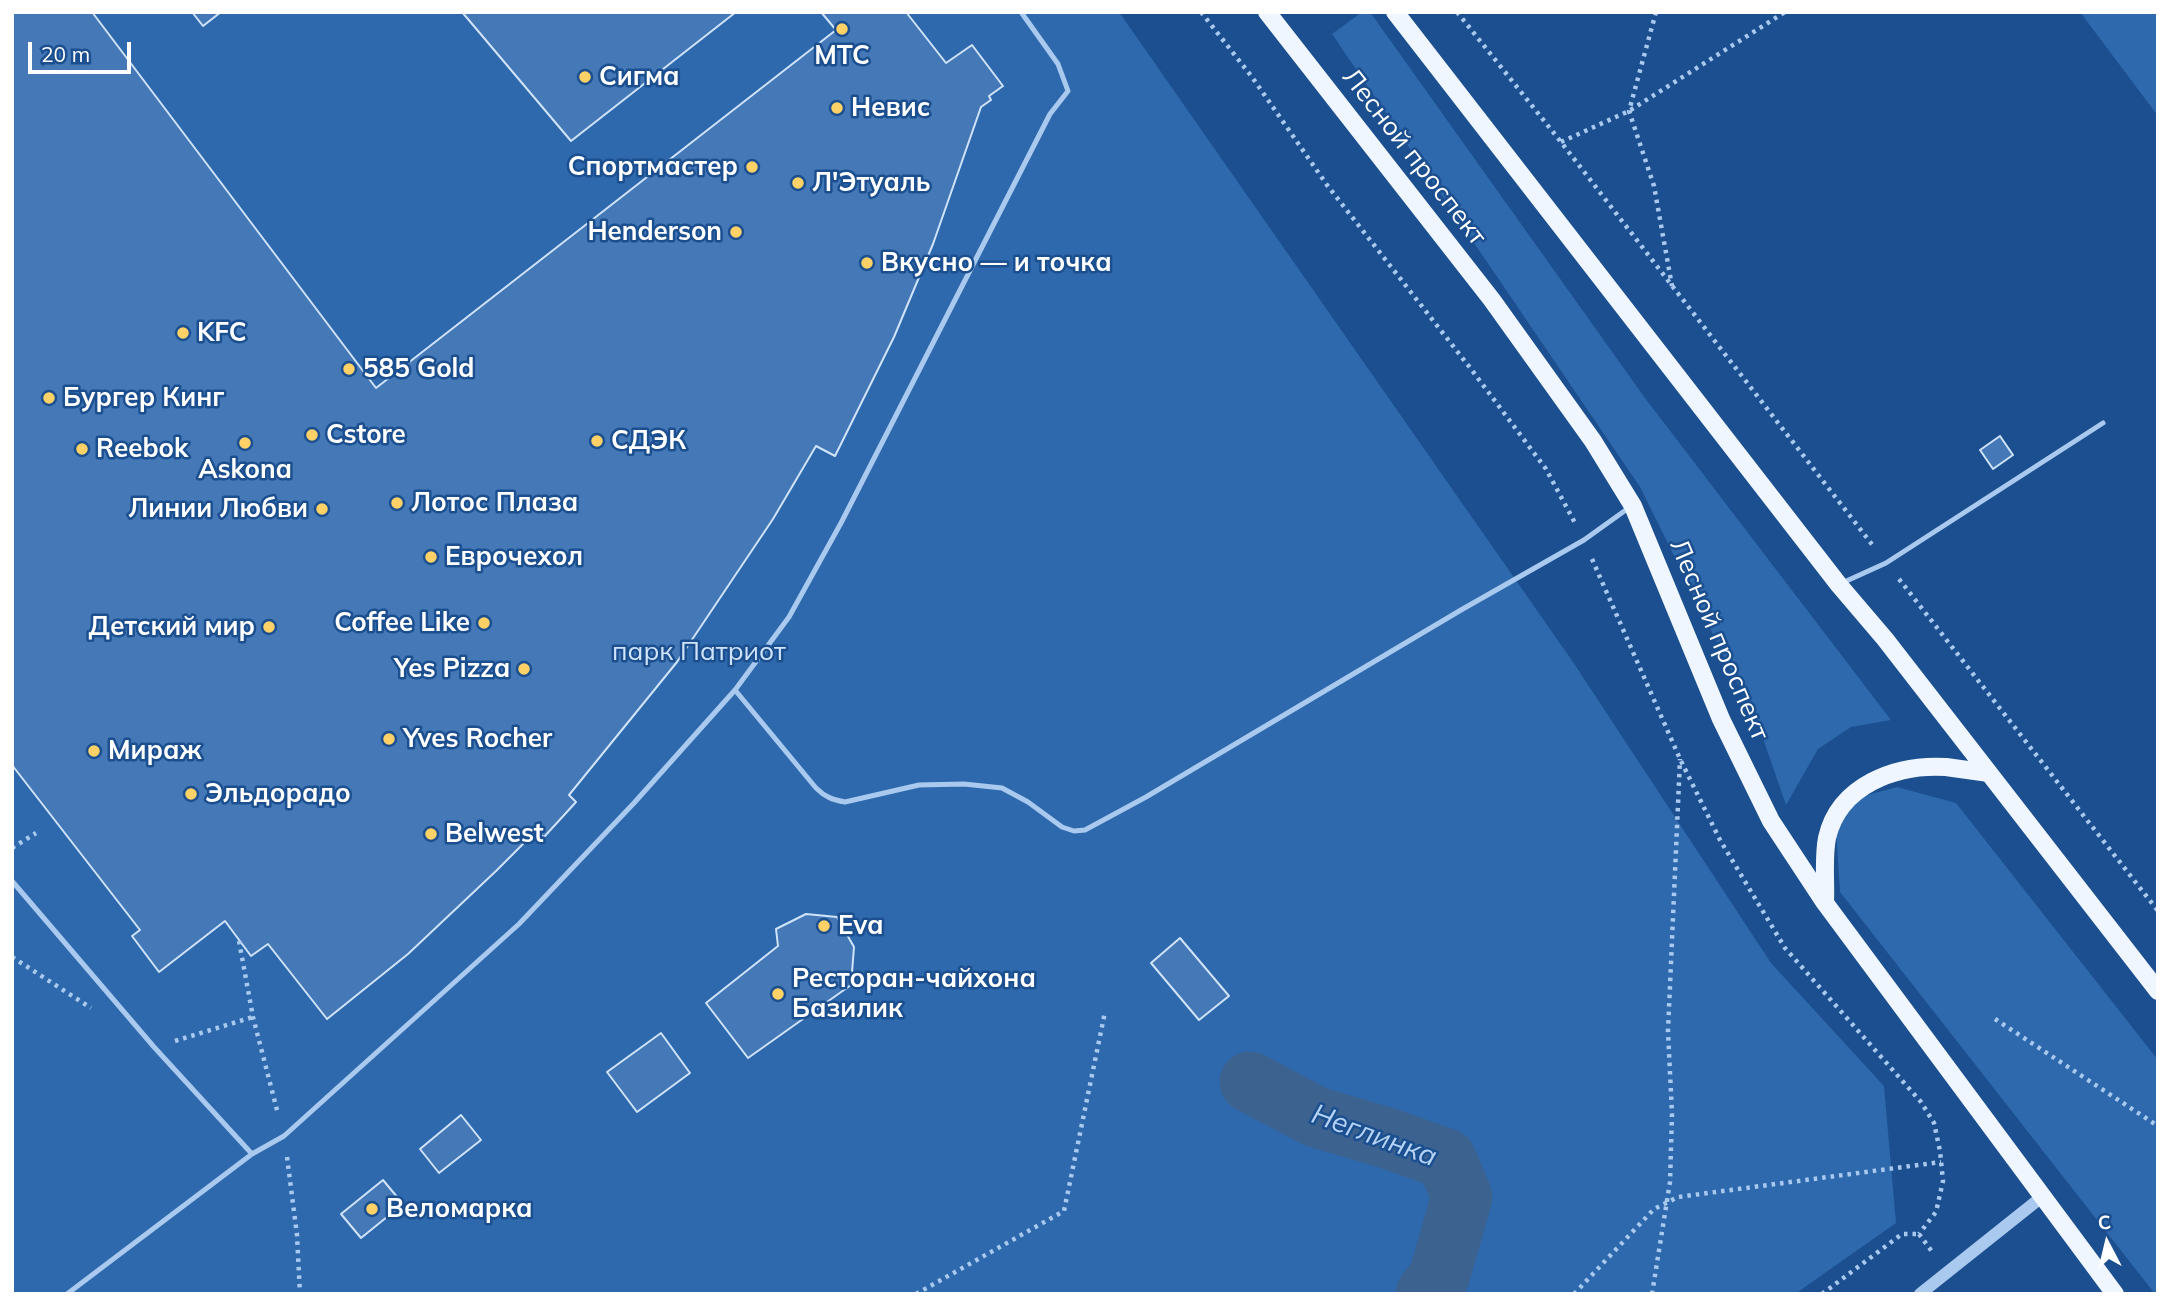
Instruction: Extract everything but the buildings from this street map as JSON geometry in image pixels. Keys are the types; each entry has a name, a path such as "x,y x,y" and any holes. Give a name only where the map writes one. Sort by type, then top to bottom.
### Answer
{"main road":[{"name":"Лесной проспект","path":"1267,12 1492,300 1593,441 1633,506 1721,719 1772,821 1825,903 2115,1294"},
{"path":"1395,12 2158,992"},
{"path":"1825,903 1827,839 1837,811 1860,788 1888,774 1913,768 1944,767 1989,774"}],"street":[{"path":"1920,1294 2043,1196"}],"lane":[{"path":"67,1294 252,1154 284,1136 519,924 634,803 735,690 789,617 841,523 1050,114 1068,91 1058,64 1021,12"},
{"path":"1839,585 1886,563 2102,424"},
{"path":"735,690 824,796 845,802 919,785 964,784 1002,788 1028,802 1062,827 1074,831 1085,830 1146,797 1584,540 1633,506"},
{"path":"12,881 154,1048 252,1154"}],"path":[{"path":"1201,12 1252,77 1328,185 1546,469 1584,540 1680,758 1720,839 1785,948 1921,1102 1934,1123 1943,1181 1936,1212 1919,1234 1902,1234 1822,1294"},
{"path":"1457,12 2158,911"},
{"path":"1656,12 1629,111 1654,186 1672,287"},
{"path":"1561,142 1629,111 1785,12"},
{"path":"1652,1294 1670,1182 1672,1114 1668,1031 1680,758"},
{"path":"12,848 36,833"},
{"path":"916,1294 1064,1211 1105,1012"},
{"path":"1995,1019 2158,1126"},
{"path":"1574,1294 1654,1209 1678,1197 1941,1162"}],"green space":[{"name":"парк Патриот","path":"12,12 1119,12 1573,662 1771,963 1884,1086 1896,1223 1795,1294 12,1294"},
{"path":"1362,12 1370,12 1645,398 1891,720 1851,727 1818,749 1786,805 1759,727 1640,487 1332,34"},
{"path":"2080,12 2158,12 2158,116"},
{"path":"1897,787 1956,803 2158,1060 2158,1294 2155,1294 1840,892 1836,830 1853,799"}],"waterway":[{"name":"Неглинка","path":"1250,1082 1316,1117 1446,1159 1462,1197 1439,1277 1426,1294"}],"place":[{"name":"МТС","path":"842,29"},
{"name":"Сигма","path":"585,77"},
{"name":"Невис","path":"837,108"},
{"name":"Спортмастер","path":"752,167"},
{"name":"Л'Этуаль","path":"798,183"},
{"name":"Henderson","path":"736,232"},
{"name":"Вкусно — и точка","path":"867,263"},
{"name":"KFC","path":"183,333"},
{"name":"585 Gold","path":"349,369"},
{"name":"Бургер Кинг","path":"49,398"},
{"name":"Cstore","path":"312,435"},
{"name":"СДЭК","path":"597,441"},
{"name":"Askona","path":"245,443"},
{"name":"Reebok","path":"82,449"},
{"name":"Лотос Плаза","path":"397,503"},
{"name":"Линии Любви","path":"322,509"},
{"name":"Еврочехол","path":"431,557"},
{"name":"Coffee Like","path":"484,623"},
{"name":"Детский мир","path":"269,627"},
{"name":"Yes Pizza","path":"524,669"},
{"name":"Yves Rocher","path":"389,739"},
{"name":"Мираж","path":"94,751"},
{"name":"Эльдорадо","path":"191,794"},
{"name":"Belwest","path":"431,834"},
{"name":"Eva","path":"824,926"},
{"name":"Ресторан-чайхона Базилик","path":"778,994"},
{"name":"Веломарка","path":"372,1209"}]}
